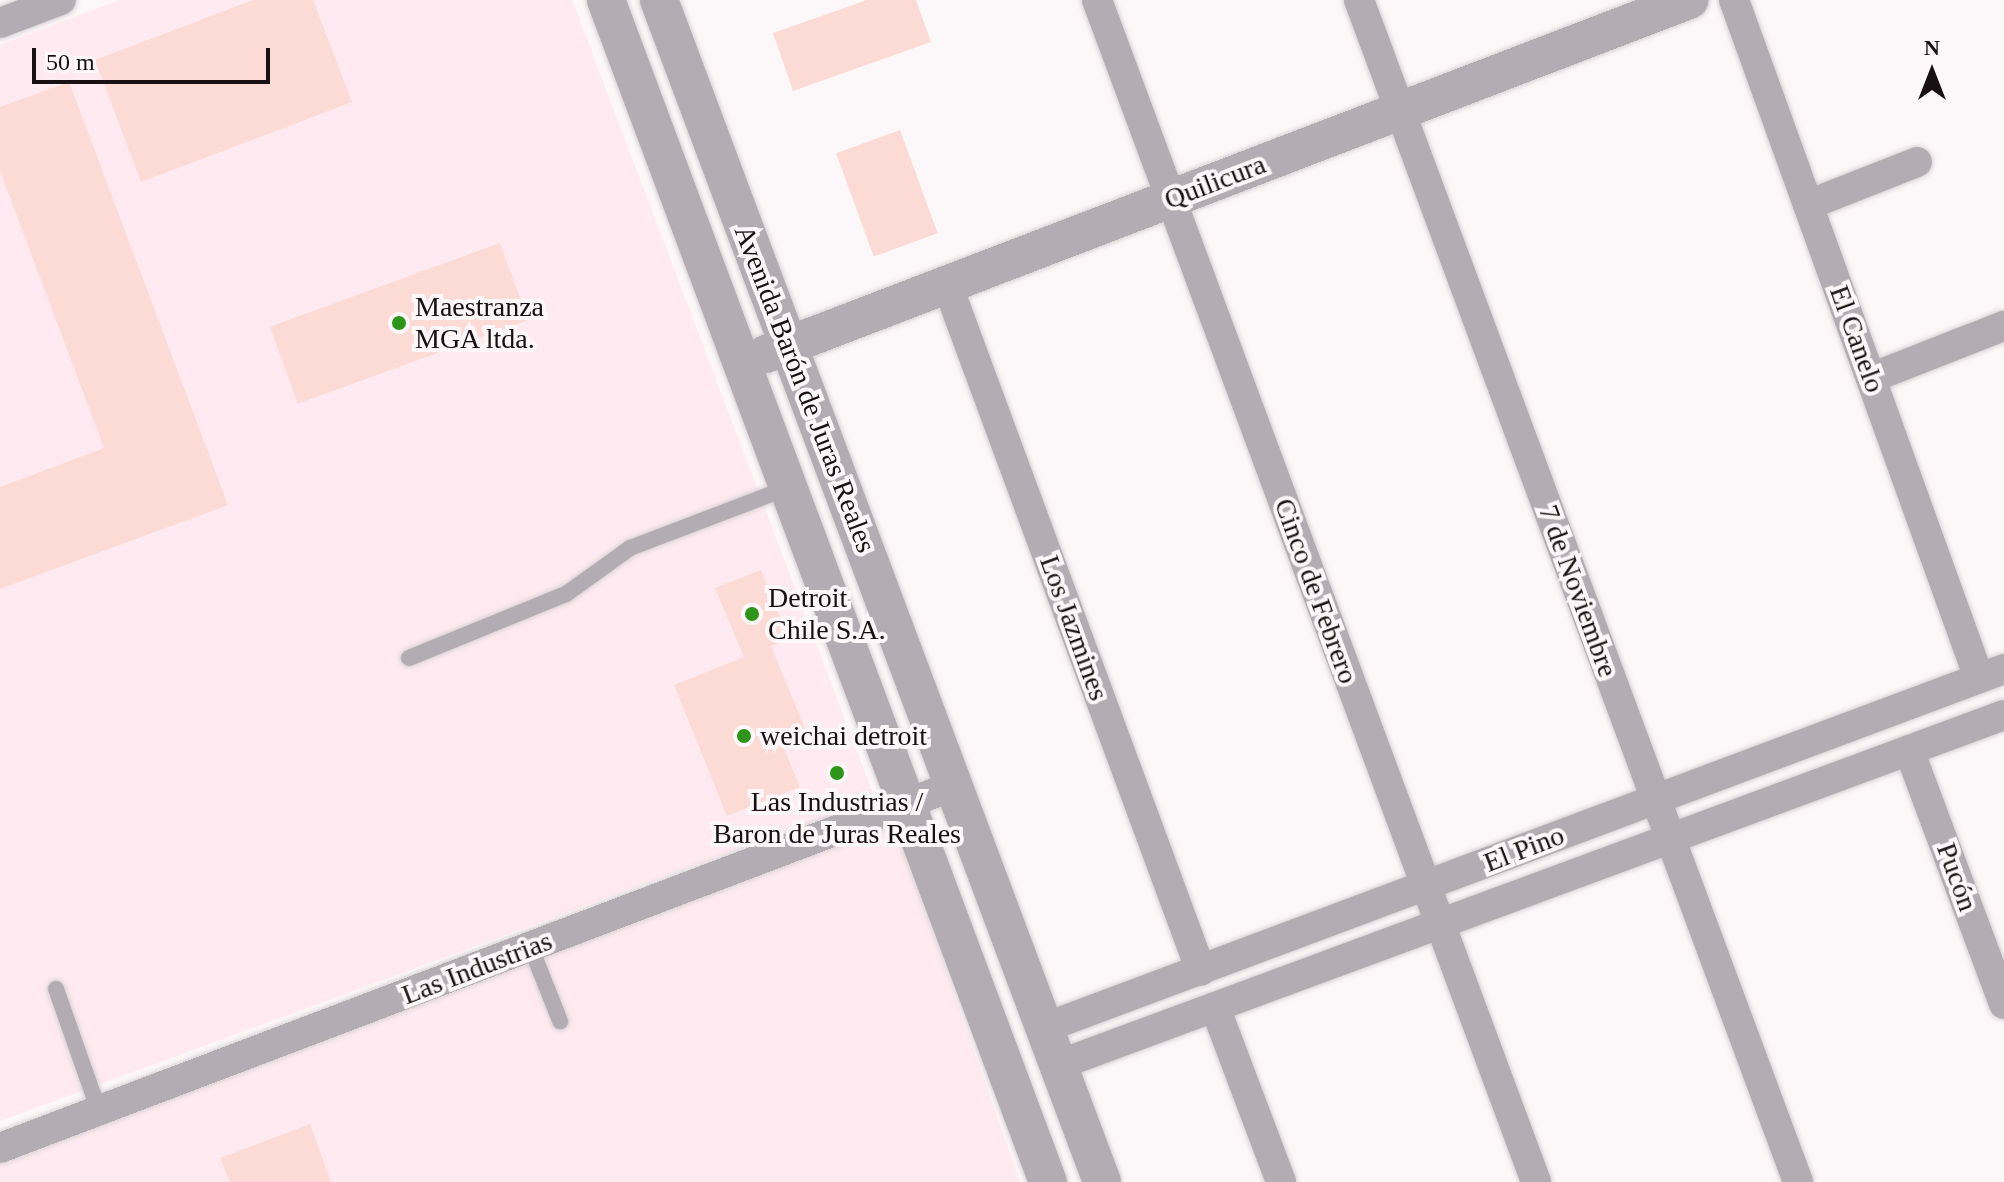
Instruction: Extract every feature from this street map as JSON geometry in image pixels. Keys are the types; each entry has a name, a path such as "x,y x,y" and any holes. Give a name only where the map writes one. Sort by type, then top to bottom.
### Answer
{"street":[{"path":"2,16 61,0"},
{"name":"Avenida Barón de Juras Reales","path":"606,0 1048,1182"},
{"name":"Avenida Barón de Juras Reales","path":"659,0 1102,1182"},
{"name":"Cinco de Febrero","path":"1097,0 1536,1182"},
{"name":"7 de Noviembre","path":"1359,0 1798,1182"},
{"name":"Quilicura","path":"741,363 1400,111 1635,10 1689,0"},
{"name":"El Canelo","path":"1734,0 1871,378 1992,673"},
{"path":"1808,205 1917,162"},
{"name":"Los Jazmines","path":"947,284 1201,971"},
{"path":"1871,378 2004,326"},
{"name":"El Pino","path":"1044,1028 1992,673"},
{"name":"El Pino","path":"1058,1065 2004,715"},
{"name":"Pucón","path":"1909,750 2004,1004"},
{"name":"Las Industrias","path":"0,1148 953,786"},
{"path":"1215,1007 1281,1182"}],"lane":[{"path":"409,658 566,594 630,548 787,488"},
{"path":"531,948 560,1021"},
{"path":"56,989 99,1111"}],"shaded area":[{"path":"120,0 572,0 875,799 0,1121 0,45"},
{"path":"894,823 1020,1182 0,1182 0,1162"}],"building":[{"path":"253,0 313,0 352,102 141,182 95,60"},
{"path":"867,0 916,0 931,42 793,91 773,33"},
{"path":"69,82 228,505 0,589 0,487 104,448 0,171 0,107"},
{"path":"900,130 938,233 874,257 836,153"},
{"name":"Maestranza MGA ltda.","path":"500,243 528,320 298,404 270,327"},
{"name":"weichai detroit","path":"761,570 789,639 771,646 806,731 781,741 800,787 727,816 674,685 744,657 715,588"},
{"path":"310,1124 331,1182 230,1182 220,1158"}],"place":[{"name":"Maestranza MGA ltda.","path":"399,323"},
{"name":"Detroit Chile S.A.","path":"752,614"},
{"name":"weichai detroit","path":"744,736"},
{"name":"Las Industrias / Baron de Juras Reales","path":"837,773"}]}
